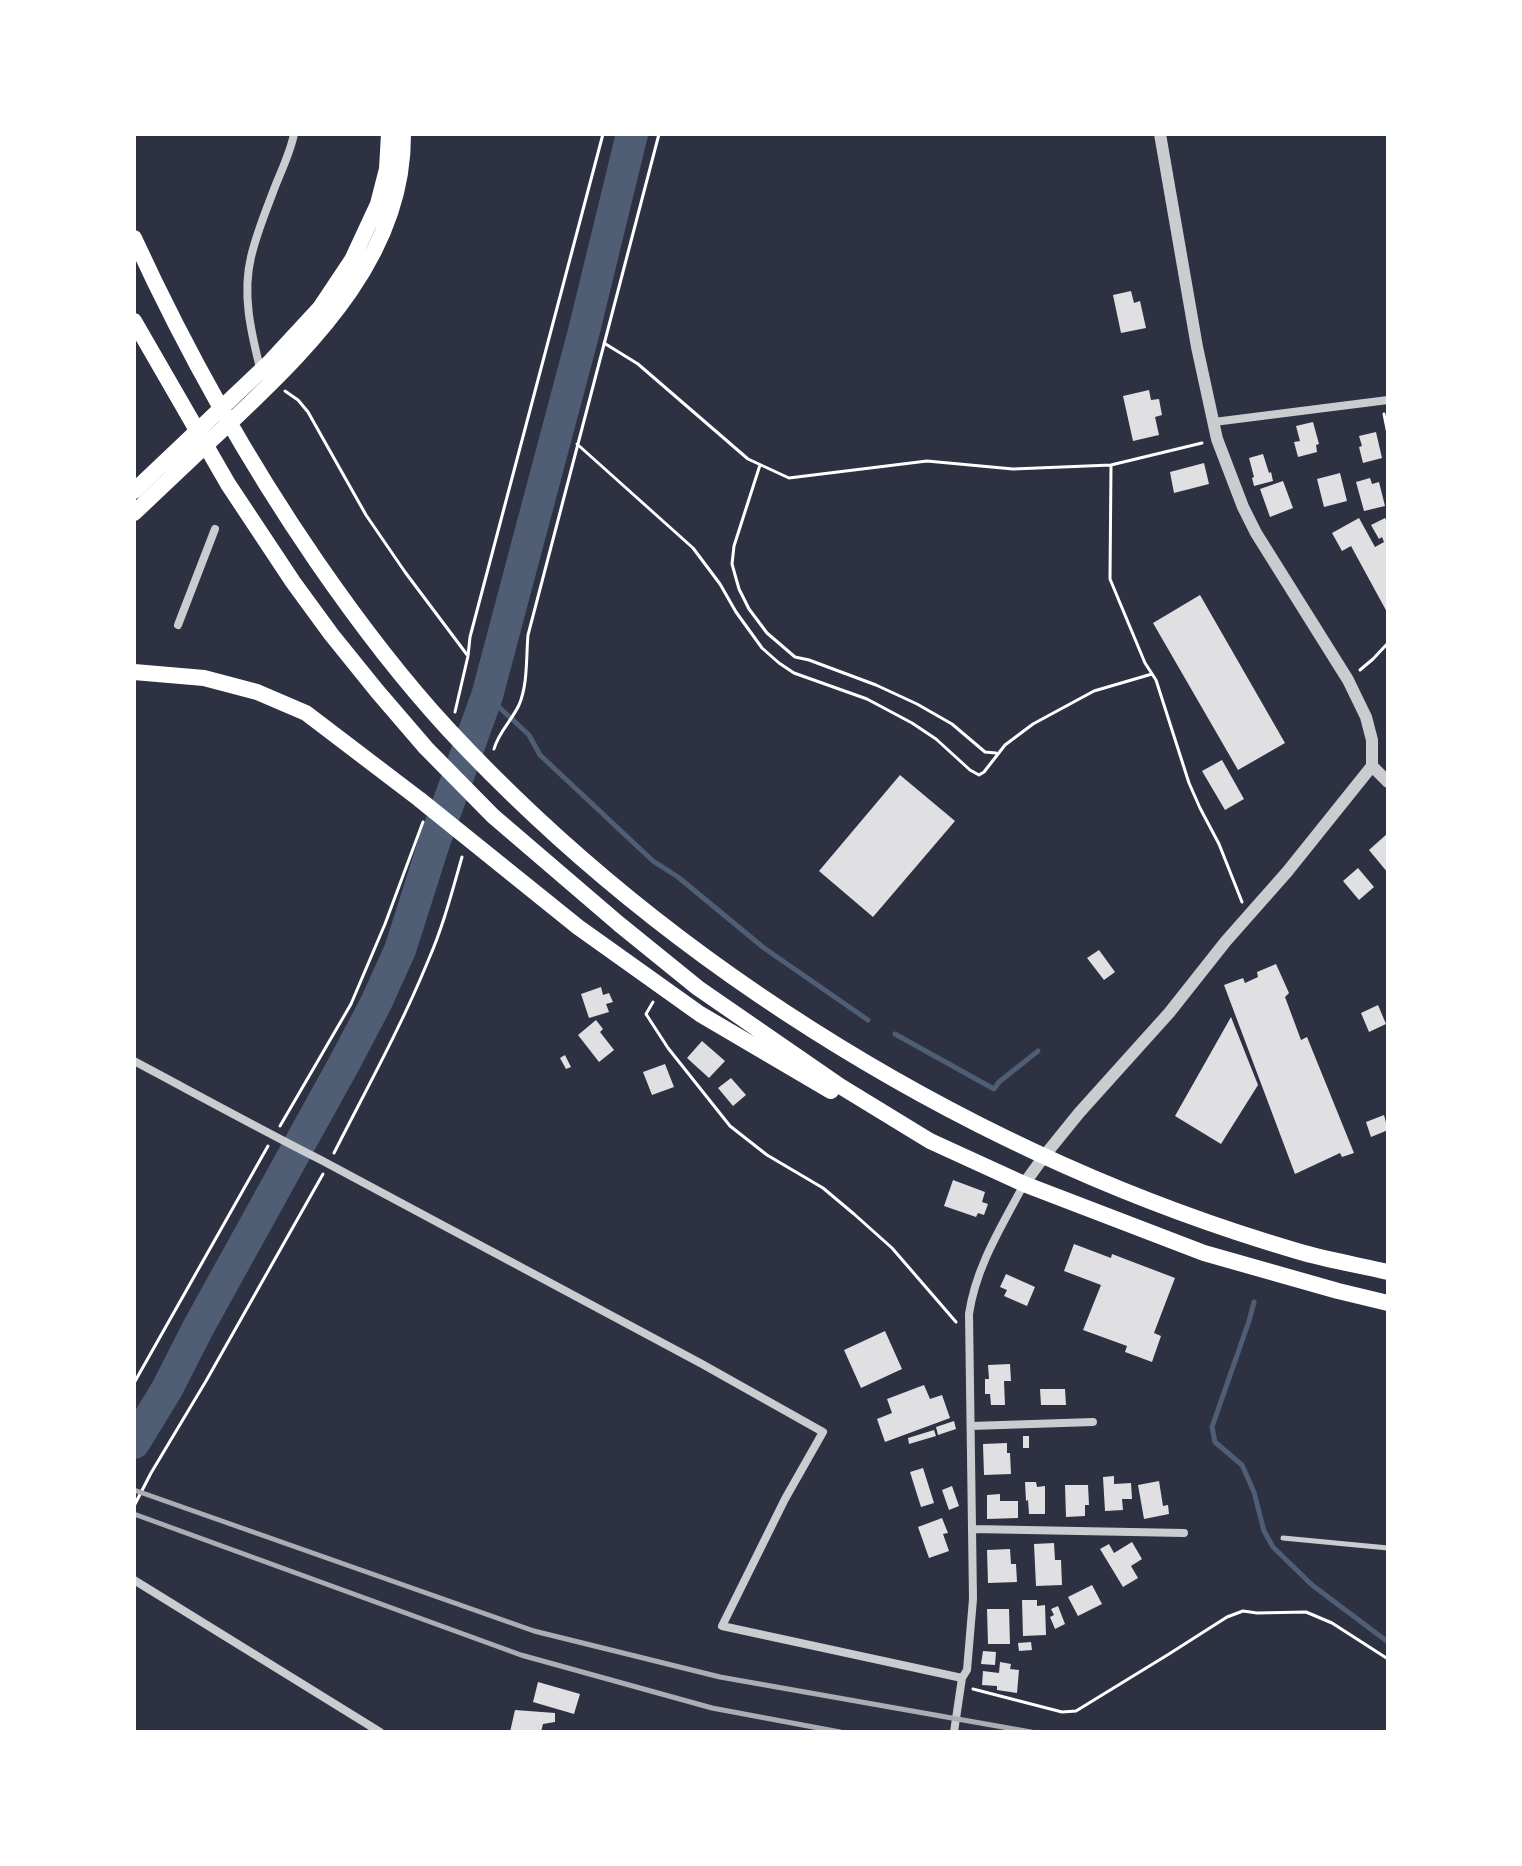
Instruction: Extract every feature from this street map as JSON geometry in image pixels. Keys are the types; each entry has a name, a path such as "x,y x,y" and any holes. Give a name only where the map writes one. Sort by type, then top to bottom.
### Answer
{"highway":[{"path":"134,491 271,361 320,308 352,260 378,204 387,169 389,134"},
{"path":"134,513 264,390 335,314 377,247 388,223 398,190 403,134"},
{"path":"134,230 142,256"},
{"path":"134,238 191,356 290,522 351,610 446,727 500,783 602,877 677,937 776,1008 904,1085 995,1133 1100,1180 1201,1220 1301,1252 1388,1272"},
{"path":"134,321 228,484 293,582 331,634 426,748 493,816 698,988 840,1086 930,1141"},
{"path":"134,672 204,678 257,692 306,713 419,799 472,848 662,987 700,1014 873,1116 1024,1184 1204,1253 1388,1303"}],"street":[{"path":"260,368 249,316 247,286 251,257 294,134"},
{"path":"954,1732 962,1682 967,1670 973,1599 968,1333 971,1297 980,1268 1024,1184 1045,1155 1169,1013 1372,766 1372,740 1366,717 1348,680 1256,533 1238,496 1217,439 1197,347 1160,134"},
{"path":"1214,422 1384,400"},
{"path":"178,625 215,529"},
{"path":"1372,766 1388,782"},
{"path":"134,1061 702,1364 823,1432 785,1499 722,1626 962,1682"},
{"path":"971,1426 1093,1422"},
{"path":"973,1529 1184,1533"},
{"path":"134,1580 380,1732"}],"lane":[{"path":"1283,1538 1388,1548"}],"path":[{"path":"492,757 496,742 520,702 528,635 659,134"},
{"path":"604,343 638,364 748,459 789,478 927,461 1013,469 1111,465 1217,439"},
{"path":"260,368 308,412 366,515 468,656"},
{"path":"1384,400 1388,434"},
{"path":"577,444 693,548 762,648 779,663 794,673 867,699 912,723 979,775 1005,745 1033,724 1094,691 1152,674"},
{"path":"760,465 734,546 732,564 749,609 767,633 795,657 876,685 917,704 952,724 985,752 998,753"},
{"path":"1111,465 1110,579 1145,663 1156,680 1189,783 1219,844 1248,916"},
{"path":"1348,680 1388,643"},
{"path":"134,1506 206,1381 398,1026 429,960 472,848"},
{"path":"662,987 646,1014 668,1048 730,1126 767,1155 823,1188 854,1214 892,1248 968,1333"},
{"path":"962,1682 1062,1712 1076,1711 1227,1617 1243,1611 1306,1612 1332,1623 1388,1659"}],"building":[{"path":"1131,291 1134,303 1140,301 1146,328 1121,333 1113,295"},
{"path":"1149,390 1151,400 1159,399 1162,415 1155,417 1159,435 1133,441 1123,396"},
{"path":"1313,422 1319,444 1316,445 1317,452 1298,457 1294,442 1300,441 1296,426"},
{"path":"1376,432 1382,458 1363,463 1359,436"},
{"path":"1263,454 1273,481 1254,486 1249,458"},
{"path":"1204,463 1209,484 1174,493 1170,472"},
{"path":"1340,473 1347,501 1324,507 1317,479"},
{"path":"1370,478 1372,484 1379,482 1385,506 1364,511 1356,482"},
{"path":"1283,481 1293,508 1270,517 1260,489"},
{"path":"1359,518 1375,547 1384,542 1371,525 1385,518 1388,523 1388,614 1351,546 1342,551 1332,533"},
{"path":"1200,595 1285,743 1238,770 1153,623"},
{"path":"1222,760 1244,799 1225,810 1202,771"},
{"path":"900,775 955,821 873,917 819,871"},
{"path":"1388,833 1388,873 1369,850"},
{"path":"1358,868 1374,887 1359,900 1343,881"},
{"path":"1099,950 1115,972 1104,980 1087,958"},
{"path":"1276,964 1289,993 1285,997 1301,1040 1307,1037 1354,1153 1342,1157 1340,1153 1295,1174 1224,985 1243,978 1245,983 1258,977 1257,972"},
{"path":"601,987 603,995 609,993 613,1002 606,1004 609,1012 589,1018 581,994"},
{"path":"1378,1005 1386,1024 1369,1032 1361,1013"},
{"path":"1231,1017 1258,1085 1221,1144 1175,1116"},
{"path":"596,1020 603,1029 600,1032 614,1050 599,1062 578,1035"},
{"path":"702,1041 725,1061 709,1078 687,1058"},
{"path":"565,1055 571,1067 566,1069 560,1058"},
{"path":"665,1064 674,1087 652,1095 643,1072"},
{"path":"731,1078 746,1095 733,1106 718,1088"},
{"path":"1384,1115 1388,1130 1371,1137 1366,1122"},
{"path":"953,1180 985,1192 982,1202 988,1204 984,1215 978,1213 976,1217 944,1206"},
{"path":"1074,1244 1111,1258 1112,1254 1175,1278 1154,1333 1161,1336 1152,1362 1125,1352 1127,1346 1083,1330 1101,1285 1064,1271"},
{"path":"1006,1274 1035,1287 1027,1306 1004,1296 1007,1290 1000,1287"},
{"path":"885,1331 902,1369 861,1388 844,1350"},
{"path":"1010,1364 1011,1381 1004,1381 1005,1405 991,1405 990,1394 985,1394 985,1379 989,1379 988,1365"},
{"path":"924,1385 930,1399 942,1395 950,1418 885,1442 877,1419 892,1413 887,1399"},
{"path":"1040,1389 1065,1389 1066,1405 1041,1405"},
{"path":"954,1421 956,1429 938,1435 936,1427"},
{"path":"934,1430 936,1436 909,1444 908,1438"},
{"path":"1023,1436 1029,1436 1029,1448 1023,1448"},
{"path":"1007,1443 1011,1474 984,1475 983,1444"},
{"path":"923,1468 934,1503 921,1507 910,1472"},
{"path":"1114,1476 1114,1484 1131,1483 1132,1499 1122,1499 1123,1510 1105,1511 1103,1477"},
{"path":"1159,1481 1163,1506 1168,1505 1169,1514 1144,1519 1138,1485"},
{"path":"1025,1482 1036,1482 1037,1487 1045,1486 1045,1514 1029,1514"},
{"path":"1065,1485 1088,1485 1089,1505 1085,1505 1085,1516 1066,1517"},
{"path":"952,1486 959,1506 949,1510 942,1490"},
{"path":"1000,1494 1000,1501 1018,1501 1018,1518 987,1519 987,1495"},
{"path":"942,1518 948,1533 943,1534 949,1551 929,1558 918,1527"},
{"path":"1132,1542 1142,1559 1131,1566 1138,1578 1123,1587 1100,1549 1109,1544 1114,1553"},
{"path":"1054,1543 1055,1560 1061,1560 1062,1585 1036,1586 1034,1544"},
{"path":"1010,1549 1011,1564 1016,1564 1017,1582 988,1583 987,1550"},
{"path":"1092,1585 1102,1604 1078,1616 1068,1597"},
{"path":"1022,1600 1037,1600 1037,1606 1045,1605 1046,1635 1023,1636"},
{"path":"1058,1606 1065,1624 1055,1629 1050,1617 1054,1615 1051,1609"},
{"path":"987,1609 1009,1609 1010,1644 988,1644"},
{"path":"1031,1642 1032,1650 1019,1651 1018,1643"},
{"path":"983,1651 996,1652 995,1665 981,1664"},
{"path":"1000,1662 1011,1664 1010,1669 1019,1670 1017,1693 982,1685 983,1671 999,1673"},
{"path":"538,1682 580,1694 574,1714 533,1702"},
{"path":"515,1710 555,1713 555,1722 543,1724 541,1732 510,1732"}],"waterway":[{"path":"134,1443 167,1389 345,1062 400,950 434,843 487,696 584,331 632,134"},
{"path":"487,696 529,735 540,755 653,861 678,877 764,948 868,1020"},
{"path":"895,1034 994,1089 1038,1051"},
{"path":"1254,1302 1212,1427 1215,1442 1242,1465 1254,1492 1264,1531 1273,1547 1312,1585 1388,1642"}],"railway":[{"path":"134,1490 534,1631 720,1677 1031,1732"},
{"path":"134,1514 521,1655 712,1708 840,1732"}]}
